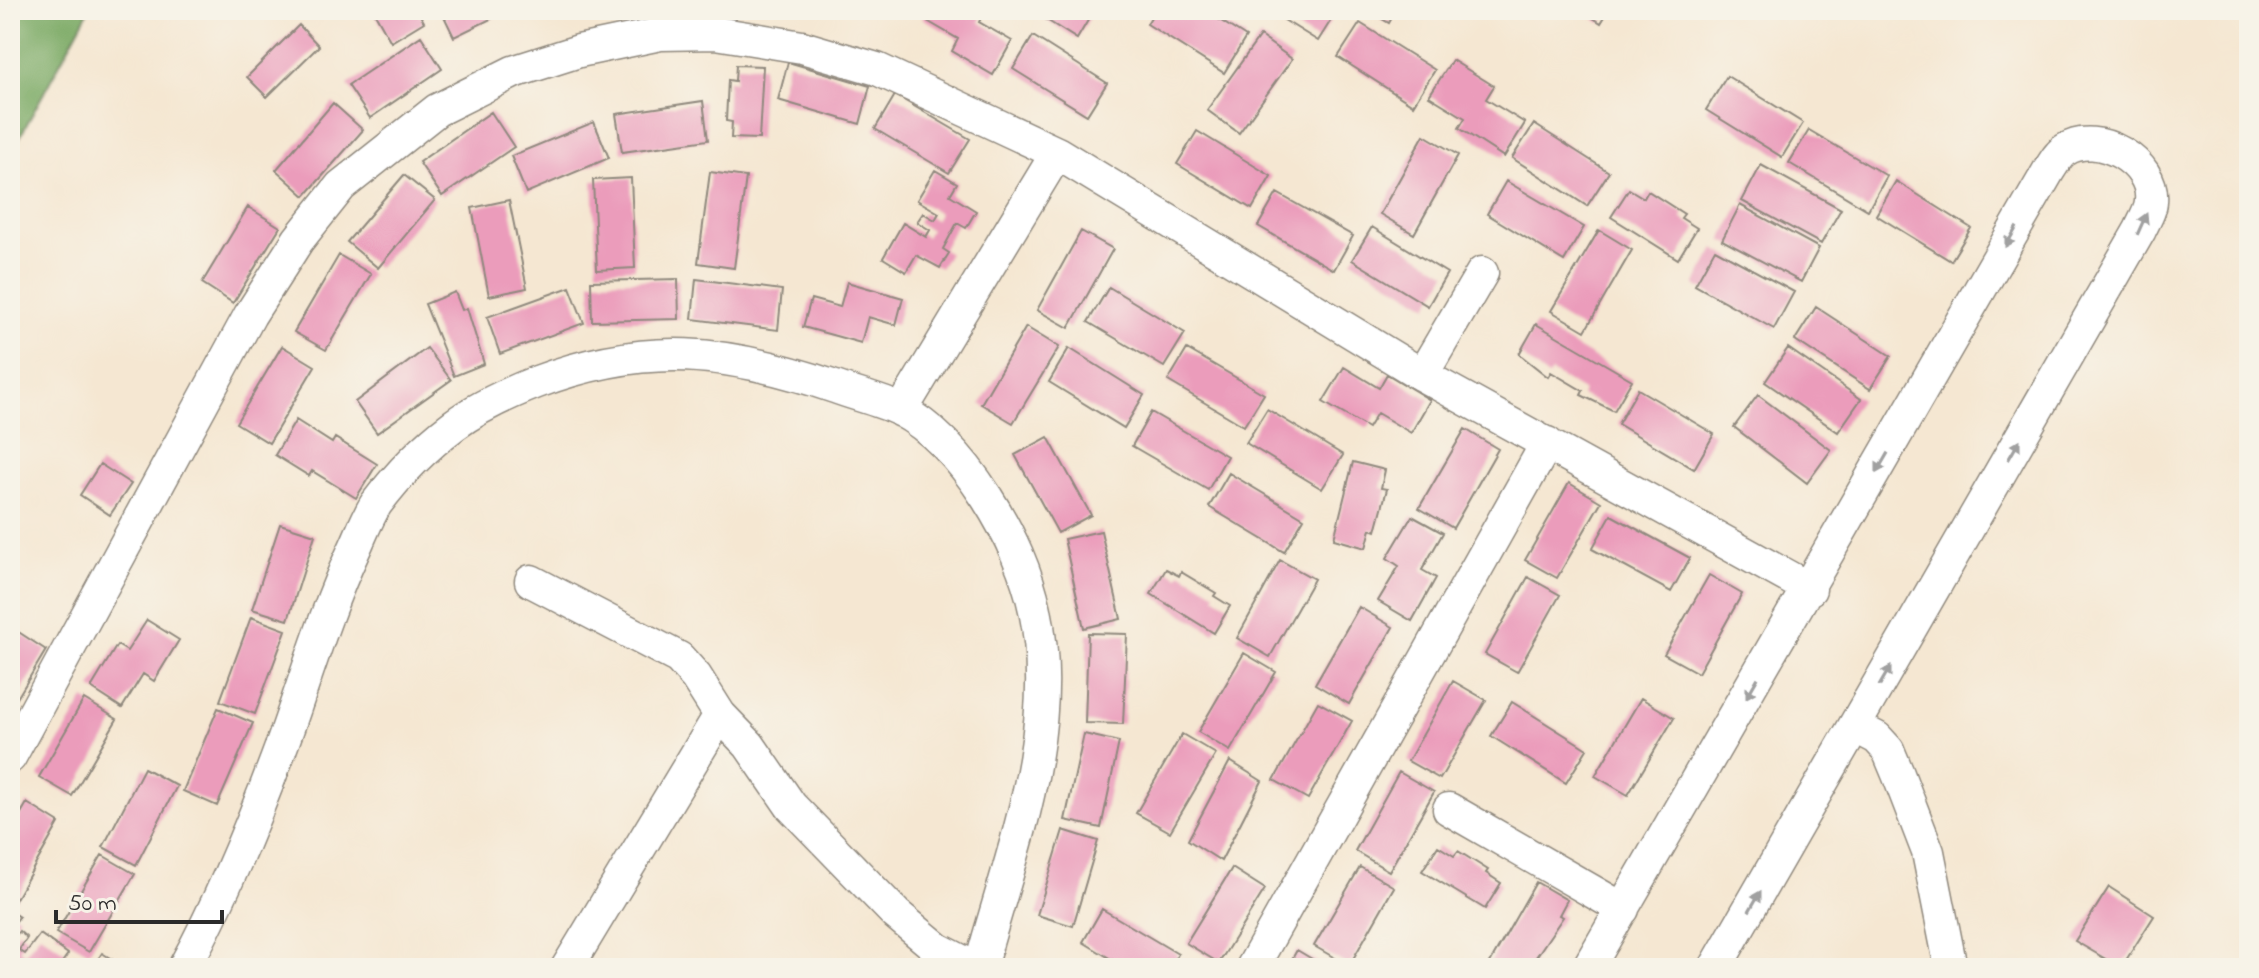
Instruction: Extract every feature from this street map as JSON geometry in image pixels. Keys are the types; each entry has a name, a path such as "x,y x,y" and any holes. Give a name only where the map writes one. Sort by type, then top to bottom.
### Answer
{"street":[{"path":"10,757 250,315 298,240 341,186 437,110 513,72 579,51 660,34 716,33 802,47 877,69 1057,153 1422,375 1810,589"},
{"path":"1588,968 2062,151 2076,145 2104,144 2140,168 2149,185 2151,202 2140,230 1715,968"},
{"path":"901,411 1057,153"},
{"path":"1422,375 1482,273"},
{"path":"184,968 207,927 271,771 346,569 374,507 411,464 454,425 511,392 617,357 672,353 787,371 901,411 965,468 997,511 1020,561 1035,606 1042,651 1043,701 1033,773 978,968 938,949 896,914 791,806 749,745 720,715 696,677 679,658 531,581"},
{"path":"1252,968 1547,443"},
{"path":"567,968 720,715"},
{"path":"1856,727 1877,738 1888,750 1898,774 1928,852 1951,968"},
{"path":"1449,809 1623,909"}],"green space":[{"path":"10,10 89,10 10,155"}],"building":[{"path":"373,10 417,10 424,22 391,42"},
{"path":"441,10 509,10 454,37"},
{"path":"927,10 985,10 979,22 1012,41 993,75 952,51 958,39 922,18"},
{"path":"1050,10 1094,10 1077,39 1045,19"},
{"path":"1155,10 1204,10 1246,37 1224,73 1147,24"},
{"path":"1268,10 1323,10 1333,17 1318,41"},
{"path":"1367,10 1396,10 1389,23"},
{"path":"1581,10 1609,10 1601,23"},
{"path":"1360,23 1435,70 1413,105 1338,57"},
{"path":"299,25 319,46 267,97 247,77"},
{"path":"421,36 442,69 370,118 348,85"},
{"path":"1033,36 1107,83 1087,115 1013,69"},
{"path":"1260,36 1292,59 1239,133 1207,110"},
{"path":"1452,60 1494,86 1486,99 1525,123 1504,157 1459,128 1465,118 1429,96"},
{"path":"788,62 870,86 860,124 778,100"},
{"path":"736,65 763,66 759,139 731,138 732,122 726,121 728,80 735,81"},
{"path":"1727,76 1803,123 1782,157 1706,110"},
{"path":"895,95 970,139 949,173 875,129"},
{"path":"703,101 708,140 622,152 616,114"},
{"path":"333,103 363,130 305,196 276,170"},
{"path":"491,112 514,147 442,196 419,162"},
{"path":"594,122 609,158 526,193 511,156"},
{"path":"1534,124 1609,172 1587,206 1512,158"},
{"path":"1809,130 1887,176 1868,210 1789,163"},
{"path":"1197,131 1271,176 1252,209 1177,164"},
{"path":"1424,135 1458,155 1414,234 1380,214"},
{"path":"1761,165 1841,209 1821,244 1742,201"},
{"path":"935,170 957,183 950,195 976,211 966,228 957,223 943,249 949,253 940,268 916,255 906,272 883,258 903,223 926,237 930,230 917,222 923,213 935,220 939,213 917,200"},
{"path":"710,172 746,177 734,268 698,263"},
{"path":"404,175 435,200 378,268 347,242"},
{"path":"631,178 635,268 597,270 593,180"},
{"path":"1506,181 1584,227 1564,261 1487,214"},
{"path":"1896,181 1971,228 1951,261 1876,215"},
{"path":"1629,189 1644,198 1648,191 1684,214 1681,218 1697,228 1678,259 1611,217"},
{"path":"1277,193 1353,236 1334,270 1258,226"},
{"path":"509,200 527,288 489,296 472,208"},
{"path":"1740,205 1819,248 1801,282 1722,240"},
{"path":"248,207 280,227 233,303 202,283"},
{"path":"1372,227 1447,273 1428,306 1352,260"},
{"path":"1599,230 1632,250 1585,331 1551,311"},
{"path":"1081,231 1113,249 1069,328 1037,310"},
{"path":"1715,249 1794,292 1774,329 1695,285"},
{"path":"339,255 371,274 326,350 294,332"},
{"path":"678,279 679,319 592,321 591,281"},
{"path":"696,279 782,290 778,330 692,319"},
{"path":"847,282 903,298 896,325 868,317 861,343 803,327 811,299 840,307"},
{"path":"570,287 584,323 500,354 487,317"},
{"path":"1109,287 1185,333 1164,367 1088,322"},
{"path":"455,292 462,310 467,308 484,364 454,376 425,304"},
{"path":"1816,307 1891,356 1870,389 1795,340"},
{"path":"1536,324 1632,380 1614,411 1581,395 1583,391 1551,372 1548,377 1519,354"},
{"path":"1026,327 1059,347 1013,423 981,404"},
{"path":"282,346 315,366 269,443 236,423"},
{"path":"427,348 451,380 377,433 355,402"},
{"path":"1069,348 1144,395 1124,428 1049,382"},
{"path":"1788,348 1861,399 1838,432 1765,382"},
{"path":"1187,349 1264,394 1244,426 1168,381"},
{"path":"1344,367 1379,388 1387,374 1430,400 1411,433 1377,413 1368,428 1323,402"},
{"path":"1638,389 1714,434 1694,469 1618,424"},
{"path":"1758,395 1831,450 1807,483 1734,427"},
{"path":"1267,409 1343,455 1322,489 1246,443"},
{"path":"1151,412 1227,456 1208,490 1132,446"},
{"path":"296,420 332,443 335,438 377,464 356,498 312,471 309,476 275,455"},
{"path":"1465,429 1498,449 1453,528 1419,508"},
{"path":"1048,437 1091,515 1058,533 1015,455"},
{"path":"1353,462 1385,470 1381,488 1387,489 1376,531 1371,529 1366,548 1334,539"},
{"path":"100,464 131,484 110,515 80,495"},
{"path":"1229,473 1304,518 1284,552 1209,507"},
{"path":"1569,483 1601,502 1557,578 1525,560"},
{"path":"1611,515 1690,558 1671,592 1592,549"},
{"path":"1412,516 1443,533 1422,570 1436,578 1412,621 1378,601 1399,566 1387,558"},
{"path":"280,524 315,535 288,620 252,609"},
{"path":"1101,531 1121,619 1084,628 1064,539"},
{"path":"1280,560 1314,579 1270,657 1237,638"},
{"path":"1166,569 1179,576 1181,572 1216,593 1214,596 1230,606 1214,633 1151,594"},
{"path":"1709,575 1742,594 1698,673 1664,654"},
{"path":"1528,577 1560,595 1517,672 1485,654"},
{"path":"1359,607 1393,627 1349,704 1315,684"},
{"path":"251,617 286,630 255,714 220,701"},
{"path":"147,620 179,640 154,681 143,674 122,708 91,688 117,645 127,651"},
{"path":"14,629 46,650 10,710 10,636"},
{"path":"1088,633 1127,634 1123,724 1085,723"},
{"path":"1244,653 1276,672 1230,751 1198,732"},
{"path":"1453,681 1486,700 1440,779 1408,761"},
{"path":"1641,698 1674,718 1628,795 1595,776"},
{"path":"84,699 117,719 72,796 39,777"},
{"path":"1318,702 1352,721 1308,799 1274,780"},
{"path":"1512,702 1587,749 1566,783 1491,736"},
{"path":"218,708 253,723 217,806 183,791"},
{"path":"1084,734 1119,742 1101,828 1065,820"},
{"path":"1182,734 1216,754 1170,832 1136,813"},
{"path":"1230,761 1262,781 1221,861 1188,840"},
{"path":"144,768 177,786 136,865 103,847"},
{"path":"1399,772 1434,792 1389,871 1355,851"},
{"path":"27,803 59,823 14,902 10,899 10,832"},
{"path":"1063,830 1098,841 1073,926 1037,915"},
{"path":"1438,846 1454,856 1458,851 1488,870 1486,873 1501,883 1485,909 1422,871"},
{"path":"102,855 135,874 89,952 56,933"},
{"path":"1360,867 1394,887 1349,966 1314,946"},
{"path":"1232,868 1265,889 1219,963 1186,943"},
{"path":"1536,882 1567,900 1559,915 1563,917 1532,963 1540,968 1487,968"},
{"path":"2109,887 2154,916 2121,968 2075,941"},
{"path":"1102,909 1178,954 1170,968 1126,968 1083,942"},
{"path":"10,911 19,917 10,929"},
{"path":"19,931 27,938 19,950 25,954 40,934 68,954 58,968 10,968 10,944"},
{"path":"1297,950 1327,968 1287,968"},
{"path":"102,953 126,968 92,968"}]}
